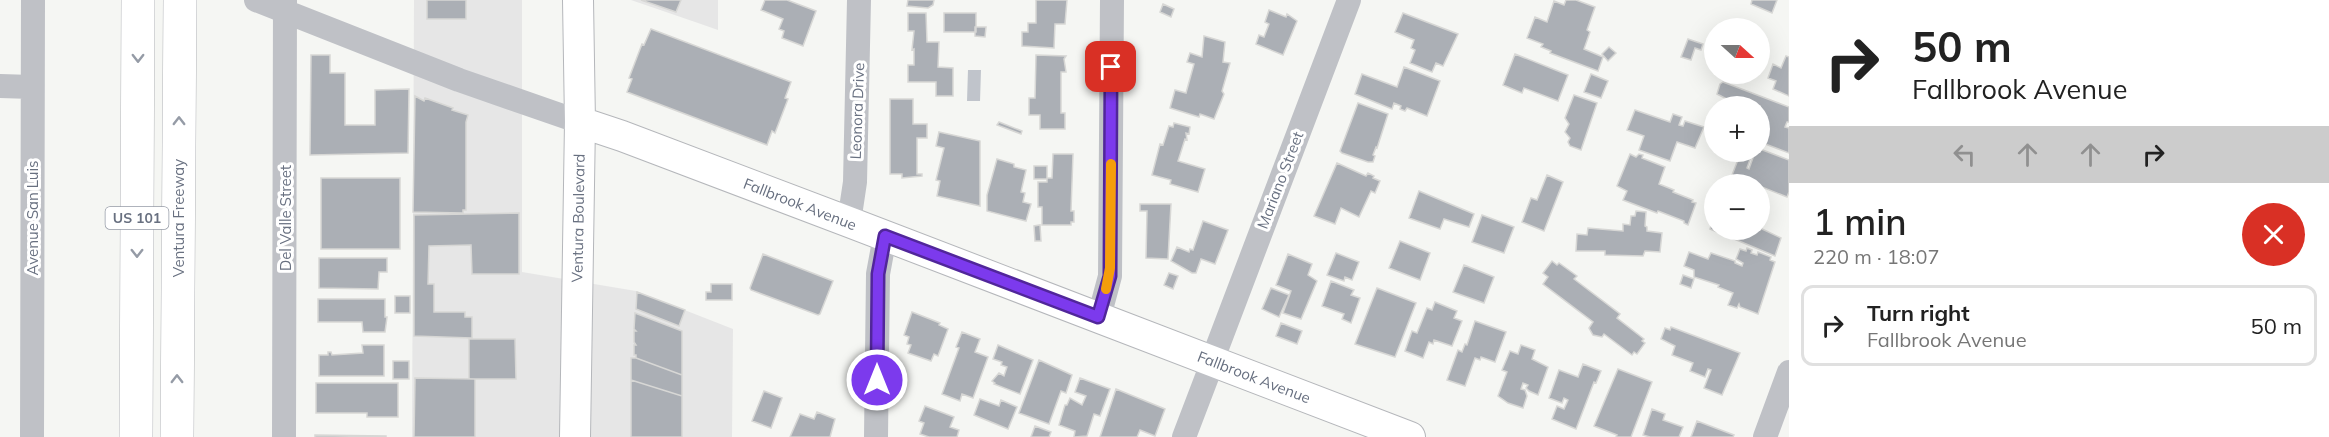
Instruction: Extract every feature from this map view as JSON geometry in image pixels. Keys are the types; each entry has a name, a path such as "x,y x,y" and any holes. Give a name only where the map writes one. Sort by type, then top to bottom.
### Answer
{"highway":[{"name":"US 101","path":"136,437 138,0"},
{"name":"Ventura Freeway","path":"177,437 180,7"}],"main road":[{"name":"Ventura Boulevard","path":"575,437 579,122 578,0"},
{"name":"Fallbrook Avenue","path":"579,122 622,136 849,222 1410,437"}],"street":[{"name":"Avenue San Luis","path":"32,437 33,0"},
{"name":"Fallbrook Avenue","path":"256,0 286,6 459,80 579,122"},
{"name":"Leonora Drive","path":"849,222 855,179 859,0"},
{"path":"1098,317 1110,276 1112,0"},
{"name":"Mariano Street","path":"1184,437 1349,0"},
{"name":"Del Valle Street","path":"284,437 286,6"},
{"path":"0,86 32,87"},
{"path":"876,437 878,274 885,236"},
{"path":"1765,437 1789,372"}],"shaded area":[{"path":"414,0 522,0 522,272 636,291 733,329 732,437 412,437"},
{"path":"631,0 718,0 718,30 698,23"},
{"path":"968,70 981,70 980,101 967,101"}],"building":[{"path":"427,0 466,0 466,19 427,19"},
{"path":"641,0 681,0 676,12"},
{"path":"765,0 787,0 816,11 803,46 782,38 784,31 779,29 783,19 761,10"},
{"path":"908,0 934,0 933,5 928,8 907,6"},
{"path":"1036,0 1067,0 1065,24 1055,24 1054,48 1022,46 1022,32 1028,32 1028,23 1036,23"},
{"path":"1566,0 1576,0 1595,7 1587,30 1590,32 1584,49 1603,57 1598,71 1550,53 1551,51 1541,47 1543,44 1527,38 1535,17 1547,22 1554,1 1564,5"},
{"path":"1752,0 1777,0 1772,13 1751,4"},
{"path":"1163,4 1174,9 1171,17 1160,12"},
{"path":"1269,10 1286,17 1287,14 1297,21 1283,55 1256,44 1259,35 1264,37 1269,24 1265,22"},
{"path":"908,13 926,13 927,42 939,42 938,67 953,68 953,96 936,96 936,82 908,82 908,65 914,65 914,49 912,50 914,31 908,31"},
{"path":"944,13 976,13 976,32 944,32"},
{"path":"1403,13 1458,34 1443,66 1436,63 1432,72 1410,63 1415,50 1411,48 1414,40 1395,32"},
{"path":"975,27 986,27 985,37 975,36"},
{"path":"651,29 791,82 785,98 788,99 775,133 772,131 767,145 627,92 632,79 629,78 642,44 644,45"},
{"path":"1204,36 1225,42 1223,62 1230,63 1222,91 1224,94 1214,119 1170,108 1175,90 1186,93 1194,64 1187,62 1190,53 1202,57"},
{"path":"1688,39 1703,44 1701,50 1695,48 1691,60 1681,57"},
{"path":"1609,47 1616,53 1608,61 1602,54"},
{"path":"1515,54 1568,75 1558,101 1524,88 1522,93 1503,85"},
{"path":"311,55 330,55 330,73 345,73 345,125 375,125 375,90 409,89 408,153 310,155"},
{"path":"1036,55 1066,56 1064,59 1066,72 1061,72 1061,113 1065,113 1065,129 1040,129 1040,115 1029,115 1029,98 1035,98"},
{"path":"1786,56 1789,57 1789,96 1773,89 1776,81 1770,79 1773,64 1781,68"},
{"path":"1404,67 1440,81 1427,116 1407,108 1405,111 1394,103 1392,109 1355,94 1362,74 1397,87"},
{"path":"1591,74 1608,81 1601,98 1584,92"},
{"path":"1720,84 1728,84 1760,96 1721,96 1717,94"},
{"path":"1574,95 1597,103 1581,150 1570,146 1568,142 1570,138 1565,132 1569,124 1565,118"},
{"path":"415,96 468,115 466,122 466,210 463,210 463,213 413,212"},
{"path":"890,99 913,99 913,124 927,124 927,138 917,138 917,174 922,174 922,176 902,178 902,174 890,174"},
{"path":"1770,100 1789,107 1789,122 1785,127 1789,128 1789,153 1770,146"},
{"path":"1358,103 1388,114 1373,155 1375,156 1373,162 1340,151"},
{"path":"1635,110 1670,122 1673,114 1682,117 1679,125 1683,126 1685,121 1704,127 1695,148 1677,142 1670,161 1639,150 1644,136 1627,130"},
{"path":"999,122 1022,131 1021,134 997,125"},
{"path":"1174,123 1190,127 1178,161 1205,169 1198,192 1170,184 1171,180 1152,175 1160,144 1163,145 1169,126 1173,127"},
{"path":"939,132 980,141 980,206 937,196 940,181 936,180 944,148 936,146"},
{"path":"1770,153 1789,160 1787,197 1770,190 1770,174 1732,174 1737,162 1749,162 1747,168 1749,169 1751,162 1770,162"},
{"path":"1053,154 1073,154 1071,211 1074,211 1074,222 1071,222 1071,225 1042,225 1042,207 1038,207 1038,182 1047,182 1047,178 1052,178"},
{"path":"1630,154 1636,157 1639,154 1643,155 1642,158 1665,167 1659,184 1696,203 1688,225 1684,221 1658,211 1657,213 1623,200 1627,191 1617,186"},
{"path":"997,159 1026,170 1021,192 1025,193 1023,202 1031,204 1026,221 987,211 987,195"},
{"path":"1337,163 1366,176 1368,173 1380,181 1375,193 1371,191 1359,217 1341,208 1335,224 1314,216"},
{"path":"1034,166 1047,166 1047,179 1034,179"},
{"path":"1547,175 1563,182 1544,231 1522,222 1531,198 1537,200"},
{"path":"321,178 400,178 400,249 321,249"},
{"path":"1419,191 1474,214 1469,227 1444,219 1440,229 1409,218"},
{"path":"1140,204 1171,204 1168,259 1146,258 1147,211 1140,211"},
{"path":"1636,211 1646,212 1647,231 1662,233 1660,252 1645,251 1643,256 1605,255 1605,251 1576,251 1577,234 1587,235 1588,228 1623,231 1623,224 1630,225 1631,216 1635,216"},
{"path":"519,213 519,274 472,274 471,245 429,246 428,284 434,284 434,312 465,312 465,317 472,317 472,338 414,336 414,215"},
{"path":"1482,215 1514,227 1504,253 1472,242"},
{"path":"1203,221 1228,230 1215,264 1201,259 1196,273 1192,273 1171,261 1177,247 1189,252 1190,249 1193,250"},
{"path":"1040,225 1041,241 1035,241 1034,226"},
{"path":"1770,233 1781,238 1775,256 1736,240 1770,240"},
{"path":"1400,241 1430,253 1420,280 1389,268"},
{"path":"1747,248 1752,250 1751,253 1757,255 1758,252 1771,257 1770,260 1775,262 1758,314 1740,307 1739,304 1737,308 1728,305 1733,293 1718,287 1719,285 1694,277 1694,270 1684,266 1689,252 1708,259 1711,253 1735,261 1742,266 1743,263 1736,259 1740,249 1746,251"},
{"path":"1336,253 1359,262 1352,280 1345,277 1344,281 1327,275"},
{"path":"763,254 833,281 820,314 751,290"},
{"path":"1288,254 1312,264 1308,275 1317,281 1301,319 1283,313 1291,291 1276,285"},
{"path":"319,258 387,258 387,272 379,272 378,289 319,288"},
{"path":"1552,261 1557,265 1559,263 1577,276 1574,279 1620,314 1617,318 1644,339 1642,341 1645,343 1637,354 1634,352 1632,355 1604,334 1602,337 1593,335 1589,328 1593,322 1543,284 1548,277 1543,273"},
{"path":"1464,265 1494,277 1484,303 1453,292"},
{"path":"1169,273 1178,276 1173,289 1164,285"},
{"path":"1683,275 1694,279 1691,288 1680,284"},
{"path":"1331,281 1354,290 1351,295 1360,298 1351,323 1342,319 1344,314 1322,306"},
{"path":"711,284 732,284 732,300 706,300 706,292 711,292"},
{"path":"1271,288 1289,295 1279,317 1262,309"},
{"path":"1377,288 1416,303 1395,357 1355,344"},
{"path":"637,292 685,310 679,326 636,309"},
{"path":"395,296 410,296 410,313 395,313"},
{"path":"318,299 385,299 385,317 387,317 385,332 363,332 362,322 318,322"},
{"path":"1435,302 1457,311 1454,318 1462,321 1452,346 1434,340 1433,344 1429,342 1423,358 1405,351 1412,331 1417,333 1427,308 1432,310"},
{"path":"912,312 940,323 939,325 948,329 938,356 934,354 931,361 908,353 911,345 907,344 909,337 904,335"},
{"path":"635,313 682,331 682,375 636,358 634,355"},
{"path":"1475,321 1506,332 1495,362 1481,357 1480,360 1475,358 1465,386 1447,380 1458,350 1462,352 1465,344 1467,345"},
{"path":"1281,323 1302,331 1297,344 1276,336"},
{"path":"1671,327 1740,353 1722,395 1704,388 1711,370 1708,369 1705,377 1690,371 1693,363 1672,355 1675,346 1661,339 1665,328 1670,330"},
{"path":"962,332 980,339 975,352 988,357 973,398 962,394 960,401 942,394 959,348 956,347"},
{"path":"469,339 515,339 516,379 469,379"},
{"path":"362,345 384,345 384,376 319,376 319,355 328,355 328,352 332,355 363,353"},
{"path":"998,345 1033,360 1020,394 994,384 992,381 999,373 1004,376 1007,367 1001,365 1002,362 993,359"},
{"path":"1521,345 1535,350 1532,359 1548,367 1538,395 1529,391 1526,388 1528,385 1523,383 1521,389 1525,390 1527,396 1523,408 1508,403 1498,396 1507,372 1502,370 1510,351 1518,354"},
{"path":"631,358 682,375 682,396 631,380"},
{"path":"1039,360 1072,375 1066,393 1061,391 1049,424 1019,413"},
{"path":"393,361 409,361 409,379 393,379"},
{"path":"1583,364 1601,371 1596,383 1594,382 1576,429 1552,419 1557,406 1564,409 1568,400 1564,398 1562,403 1549,398 1559,370 1578,377"},
{"path":"1618,369 1652,382 1631,437 1616,437 1617,435 1594,426"},
{"path":"415,378 475,379 475,437 414,437"},
{"path":"1080,378 1110,389 1100,416 1094,414 1087,436 1074,437 1075,431 1059,425 1065,405 1070,398 1082,405 1086,396 1075,392"},
{"path":"631,380 682,396 682,437 631,437"},
{"path":"316,383 398,383 398,417 367,417 367,413 316,413"},
{"path":"1116,389 1165,409 1155,436 1140,430 1137,437 1100,437"},
{"path":"764,391 782,398 771,428 752,421"},
{"path":"980,399 999,406 1001,400 1017,407 1008,429 974,415"},
{"path":"925,406 954,417 950,427 959,430 957,437 929,437 920,434 924,423 919,421"},
{"path":"1652,409 1665,414 1663,420 1683,427 1679,437 1643,435"},
{"path":"817,412 835,419 830,437 790,437 800,414 814,419"},
{"path":"1697,421 1734,435 1733,437 1691,437"},
{"path":"1035,426 1051,432 1049,437 1031,437"},
{"path":"315,435 386,436 386,437 315,437"}],"slow traffic":[{"path":"1106,289 1110,276 1111,164"}],"route":[{"path":"877,380 878,274 885,236 1098,317 1110,276 1111,67"}]}
